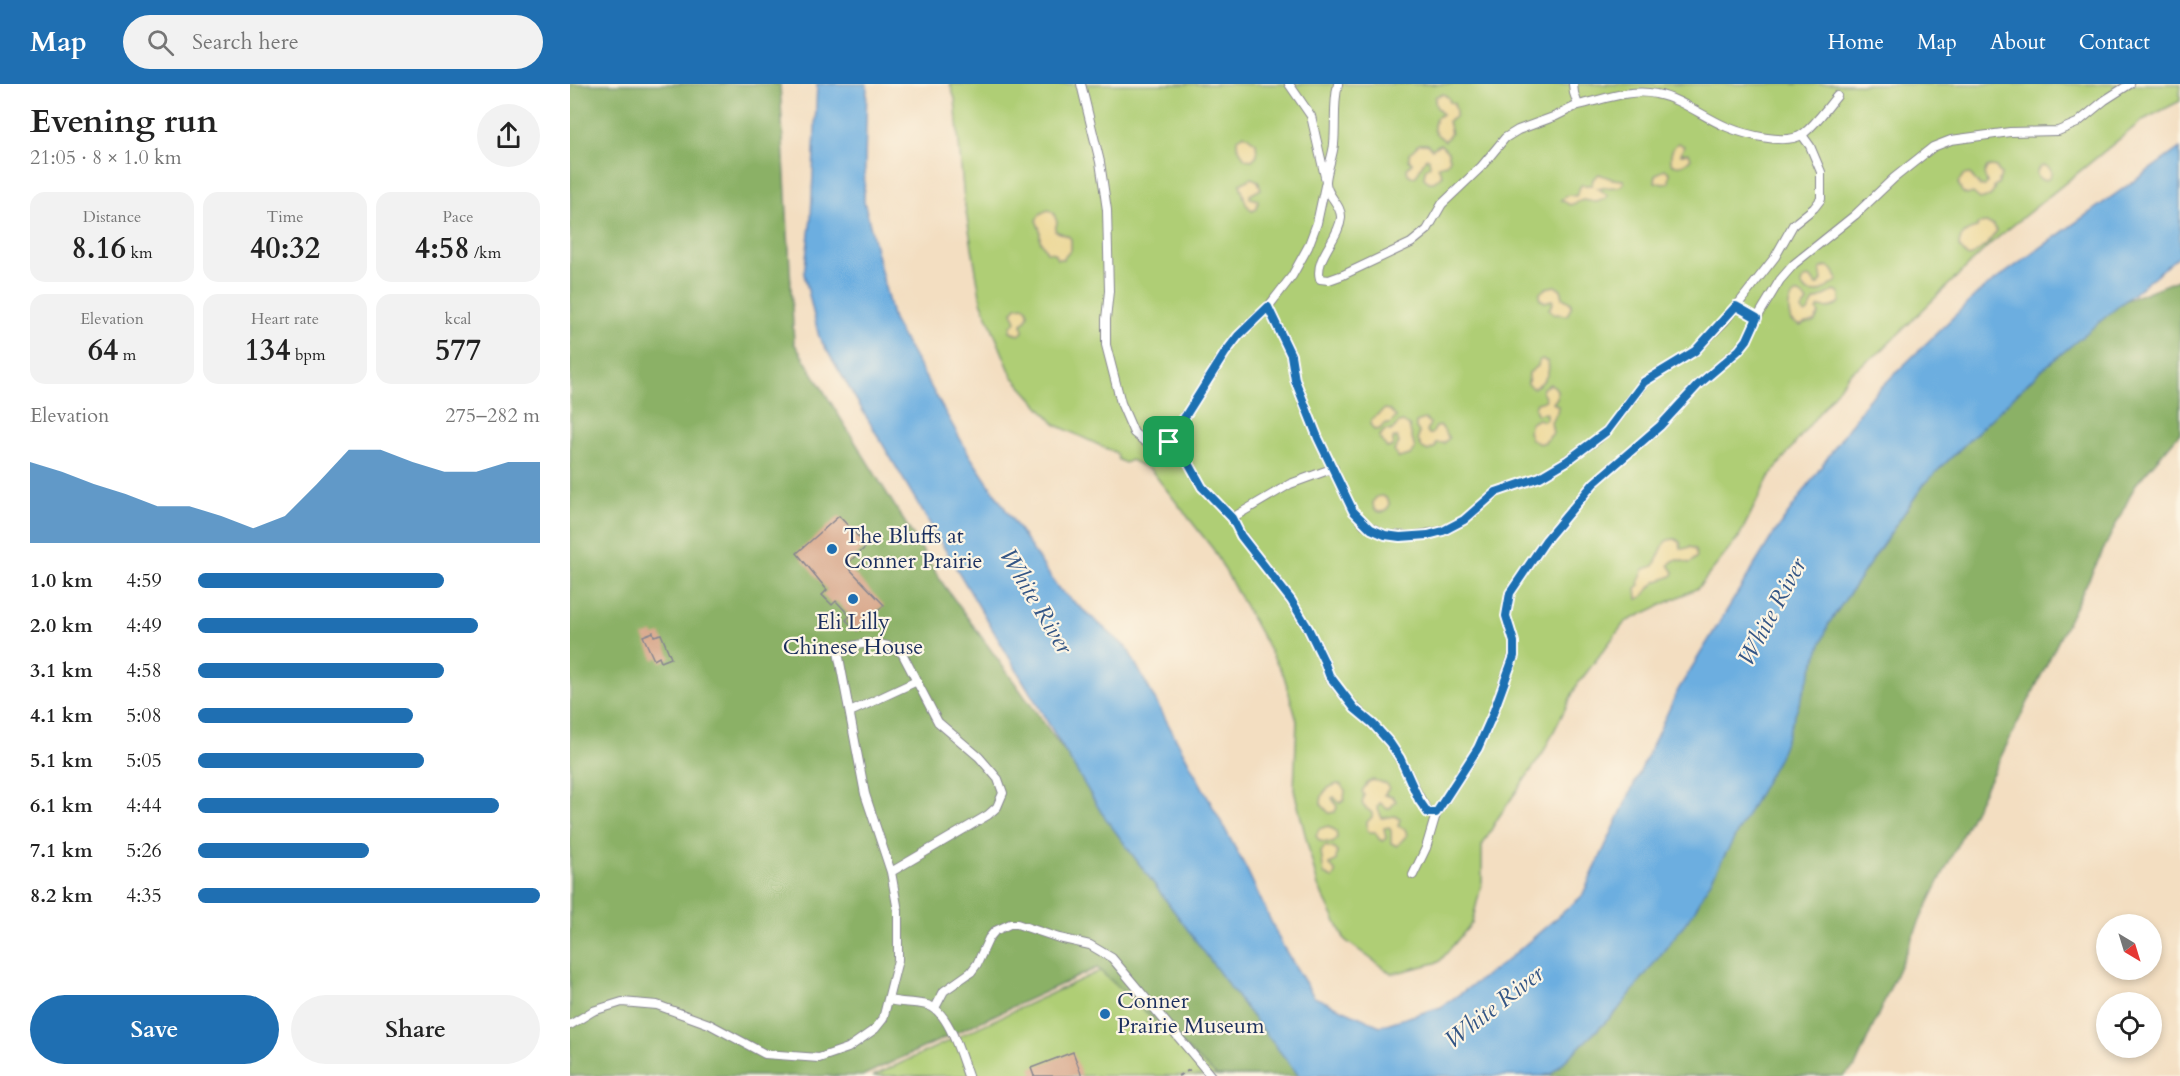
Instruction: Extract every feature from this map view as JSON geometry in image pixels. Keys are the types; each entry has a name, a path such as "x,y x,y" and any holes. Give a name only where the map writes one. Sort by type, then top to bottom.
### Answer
{"lane":[{"path":"1082,84 1100,162 1107,210 1110,291 1106,333 1108,354 1121,403 1134,433 1151,444 1169,442 1186,458 1202,487 1232,518 1241,536 1297,609 1329,675 1355,709 1390,743 1400,758 1419,800 1428,813 1436,813"},
{"path":"1289,84 1311,116 1329,193 1339,208 1341,217 1322,263 1319,274 1320,279 1323,280 1343,275 1411,243 1427,230 1442,204 1480,167 1505,138 1518,130 1578,105 1623,95 1656,94 1693,107 1726,126 1749,134 1786,139 1802,135 1837,96"},
{"path":"1169,442 1225,353 1238,336 1268,307 1292,276 1308,246 1317,224 1333,150 1338,84"},
{"path":"1573,84 1578,105"},
{"path":"1413,874 1426,848 1436,813 1478,748 1514,656 1514,642 1506,616 1510,593 1546,540 1594,483 1660,426 1698,385 1739,350 1747,340 1757,318 1780,280 1800,258 1855,215 1894,178 1933,147 1952,140 2010,132 2058,131 2077,123 2105,100 2130,84"},
{"path":"1268,307 1291,355 1295,380 1318,438 1353,511 1371,529 1385,535 1400,537 1428,535 1443,531 1464,520 1496,492 1546,474 1598,439 1613,424 1644,382 1695,351 1736,306 1775,257 1793,225 1814,208 1821,199 1821,172 1810,146 1802,135"},
{"path":"1736,306 1757,318"},
{"path":"1232,518 1290,484 1334,468"},
{"path":"570,1025 593,1011 622,1002 657,1005 709,1024 765,1054 819,1058 848,1048 875,1029 883,1019 898,960 898,911 891,872 865,794 838,652 868,643 892,646 902,653 938,722 979,757 998,779 1003,793 997,807 988,814 891,872"},
{"path":"850,712 917,681"},
{"path":"936,1008 944,991 971,972 995,931 1001,927 1017,924 1059,938 1090,945 1112,958 1211,1076"},
{"path":"889,1000 936,1008 951,1033 968,1076"}],"path":[{"path":"1178,1076 1201,1064"}],"green space":[{"path":"570,84 780,84 794,343 943,584 1300,1076 1217,1076 1097,968 862,1076 570,1076"},
{"path":"950,84 2180,84 2180,101 2143,120 1990,244 1880,352 1850,373 1769,477 1739,537 1698,588 1625,622 1577,685 1543,753 1498,818 1482,846 1482,882 1472,923 1439,962 1392,974 1345,940 1318,886 1294,790 1297,721 1284,676 1213,549 1151,470 1131,460 1125,463 1119,460 1116,453 1056,425 1012,376 981,301 964,200 955,99"},
{"path":"2180,279 2180,433 2136,484 1922,916 1855,1067 1843,1076 1542,1076 1552,1073 1617,1011 1829,623 1924,484 2037,374 2122,302"},
{"name":"Conner Prairie Museum","path":"1143,951 1263,1076 873,1076"}],"sand":[{"path":"1443,94 1454,103 1456,111 1455,117 1448,121 1451,133 1445,141 1435,132 1434,127 1436,118 1442,114 1435,99 1436,96"},
{"path":"1244,134 1256,143 1257,155 1252,160 1245,159 1237,145 1237,140"},
{"path":"1678,143 1684,146 1681,154 1689,153 1691,158 1680,165 1672,164 1671,158"},
{"path":"1419,144 1427,144 1432,149 1440,144 1448,152 1450,159 1446,164 1438,166 1442,175 1434,182 1429,182 1424,178 1425,170 1430,165 1429,159 1426,158 1416,176 1408,174 1407,169 1412,163 1409,160 1409,154"},
{"path":"2044,166 2049,168 2051,173 2049,178 2044,180 2039,178 2037,173 2039,168"},
{"path":"1987,167 1996,167 2001,175 1990,196 1980,199 1973,193 1967,195 1962,192 1958,183 1963,175 1970,174 1980,186 1985,186 1987,183 1984,174"},
{"path":"1665,169 1670,173 1669,183 1655,182 1656,175"},
{"path":"1599,174 1623,180 1624,183 1619,187 1598,188 1607,195 1606,198 1597,202 1583,200 1570,205 1561,200 1568,195 1576,196 1581,185 1592,185 1593,179"},
{"path":"1252,178 1258,181 1261,189 1250,195 1250,198 1258,200 1257,209 1252,211 1246,204 1240,184"},
{"path":"1048,210 1053,212 1057,222 1055,231 1071,239 1071,250 1063,259 1057,259 1054,253 1047,252 1040,240 1040,230 1036,220 1041,213"},
{"path":"1978,224 1993,225 1997,231 1986,245 1970,257 1967,256 1959,247 1962,237 1966,232 1977,228"},
{"path":"1827,266 1833,270 1838,280 1819,292 1809,292 1804,289 1802,281 1808,277 1819,285 1822,280 1820,269"},
{"path":"1555,286 1561,289 1563,298 1571,303 1567,315 1553,314 1549,309 1553,303 1552,300 1545,302 1540,299 1540,293 1546,288"},
{"path":"1834,291 1840,293 1840,302 1833,307 1819,307 1817,310 1819,315 1814,322 1800,326 1791,321 1789,307 1795,294 1802,296 1807,302 1801,310 1805,314 1814,301"},
{"path":"1024,306 1028,315 1022,324 1023,332 1019,335 1010,331 1016,321 1012,312 1016,307"},
{"path":"1542,359 1548,362 1547,374 1540,384 1533,388 1528,384 1529,373 1538,366"},
{"path":"1550,384 1557,390 1557,398 1553,403 1558,406 1557,413 1551,422 1553,433 1545,442 1539,444 1531,439 1528,432 1531,423 1538,419 1544,421 1546,419 1546,413 1537,414 1535,408 1537,403 1546,399 1542,392 1543,388"},
{"path":"1385,409 1390,410 1396,417 1390,424 1384,424 1380,429 1374,430 1370,424 1372,419"},
{"path":"1425,419 1430,423 1427,431 1429,434 1432,434 1436,427 1441,426 1449,438 1444,443 1436,443 1436,447 1428,451 1422,448 1416,428 1416,422"},
{"path":"1403,422 1409,426 1415,449 1410,455 1399,458 1394,451 1399,443 1397,437 1393,438 1393,446 1387,448 1379,437 1385,430 1391,431"},
{"path":"1378,496 1384,496 1389,504 1387,510 1378,512 1373,507 1373,501"},
{"path":"1675,539 1680,542 1683,549 1690,547 1695,549 1697,557 1690,563 1674,560 1669,565 1674,572 1673,575 1657,581 1637,599 1636,588 1640,585 1639,581 1644,569 1654,566 1665,542"},
{"path":"1373,780 1387,784 1389,788 1384,795 1392,796 1396,801 1387,809 1380,803 1377,807 1382,818 1395,816 1400,819 1398,826 1405,829 1407,835 1397,846 1391,843 1389,827 1384,828 1386,838 1383,841 1375,832 1367,830 1367,822 1372,817 1372,813 1362,803 1364,795 1362,791 1368,782"},
{"path":"1338,784 1345,790 1344,800 1339,803 1334,797 1332,798 1337,807 1335,812 1329,813 1321,804 1322,796 1328,788"},
{"path":"1328,826 1336,831 1337,838 1333,843 1320,841 1316,836 1319,829"},
{"path":"1325,846 1337,852 1336,861 1329,864 1335,871 1335,876 1332,878 1324,874 1321,852"}],"water":[{"name":"White River","path":"817,84 867,84 864,201 893,320 970,456 1058,588 1127,648 1246,868 1282,945 1314,997 1380,1026 1441,1007 1505,962 1582,896 1678,690 1771,538 1868,400 1980,291 2180,148 2180,255 2037,374 1924,484 1829,623 1779,757 1693,913 1617,1011 1551,1074 1542,1076 1299,1076 1241,1002 1101,812 819,337 804,274 811,218"}],"building":[{"path":"839,516 867,546 846,565 884,605 857,631 846,620 850,616 836,601 832,605 822,595 827,590 797,553"},
{"path":"653,632 654,636 661,634 671,658 661,662 659,657 654,660 643,636"},
{"path":"1073,1052 1082,1076 1034,1076 1031,1068"}],"place":[{"name":"The Bluffs at Conner Prairie","path":"832,549"},
{"name":"Eli Lilly Chinese House","path":"853,599"},
{"name":"Conner Prairie Museum","path":"1105,1014"}],"route":[{"path":"1736,306 1757,318 1747,340 1739,350 1698,385 1660,426 1594,483 1546,540 1510,593 1506,616 1514,642 1514,656 1478,748 1436,813 1428,813 1419,800 1400,758 1390,743 1355,709 1329,675 1308,628 1291,600 1241,536 1232,518 1202,487 1186,458 1169,442 1225,353 1252,321 1268,307 1291,355 1295,380 1318,438 1353,511 1364,524 1385,535 1400,537 1428,535 1443,531 1464,520 1496,492 1530,481 1551,471 1598,439 1621,415 1644,382 1679,363 1695,351 1725,321 1736,306"}]}
